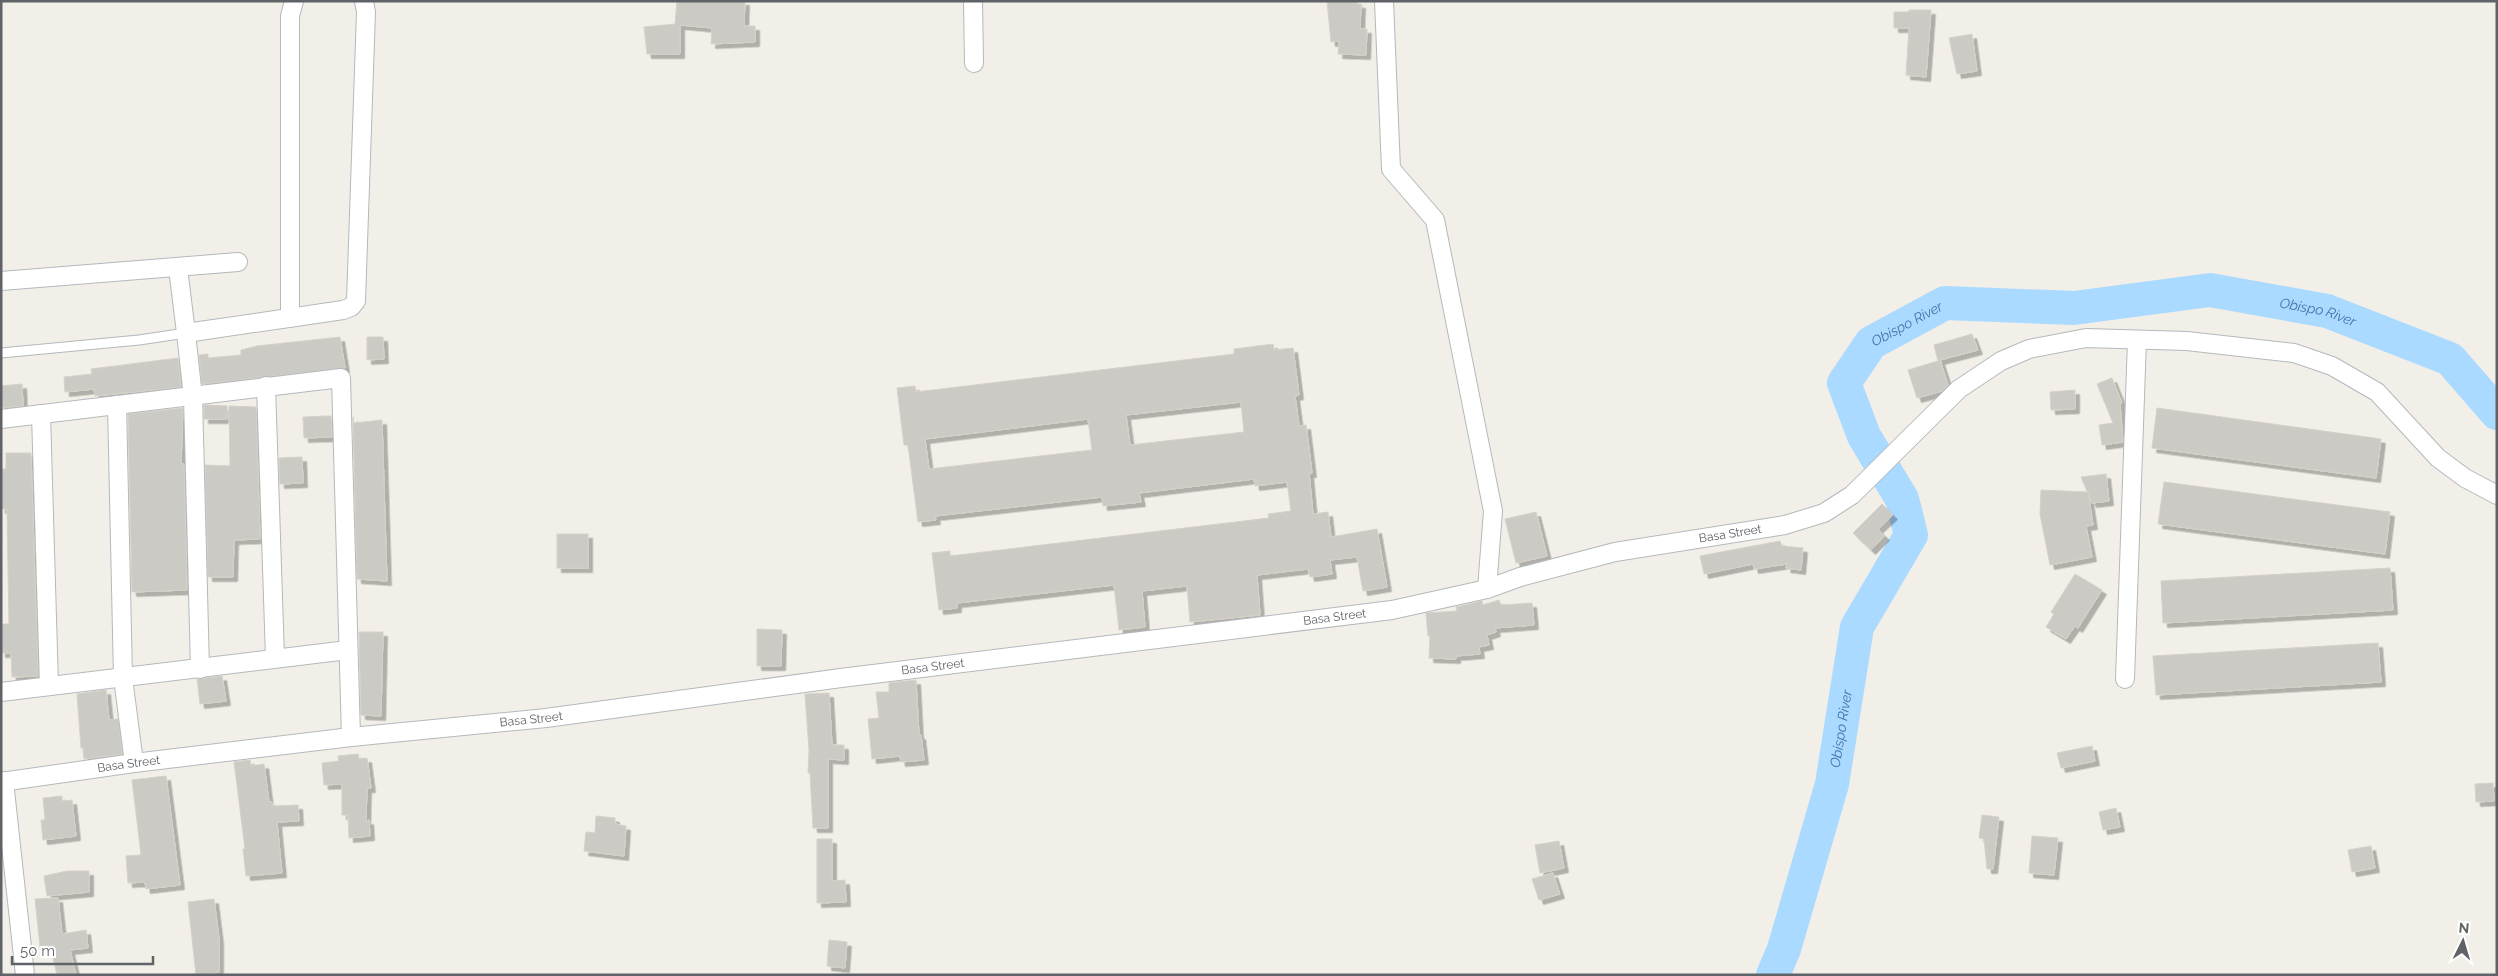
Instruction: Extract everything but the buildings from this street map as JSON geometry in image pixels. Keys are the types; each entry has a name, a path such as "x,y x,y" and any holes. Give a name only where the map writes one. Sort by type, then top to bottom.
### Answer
{"street":[{"path":"290,318 290,16 294,1"},
{"path":"186,334 343,310 351,307 356,300 366,22 364,1"},
{"path":"973,1 974,63"},
{"path":"1384,1 1391,169 1435,220 1493,511 1487,589"},
{"path":"1,281 238,262"},
{"path":"178,268 193,397 200,669"},
{"name":"Basa Street","path":"2,782 134,763 351,737 546,718 840,678 1392,610 1487,589 1615,552 1785,525 1824,513 1852,495 1959,389 2000,361 2029,349 2086,338 2186,341 2294,353 2332,366 2377,392 2438,458 2465,478 2497,495"},
{"path":"2125,680 2137,340"},
{"path":"1,419 342,378 351,737"},
{"path":"266,386 275,658"},
{"path":"117,405 123,678 134,763"},
{"path":"41,414 49,686"},
{"path":"1,692 348,650"},
{"path":"2,782 25,975"}],"lane":[{"path":"1,353 186,334"}],"waterway":[{"name":"Obispo River","path":"1773,975 1784,949 1832,784 1857,627 1911,535 1902,499 1864,436 1844,383 1871,343 1945,303 2074,308 2210,290 2327,311 2450,359 2497,413"}]}
